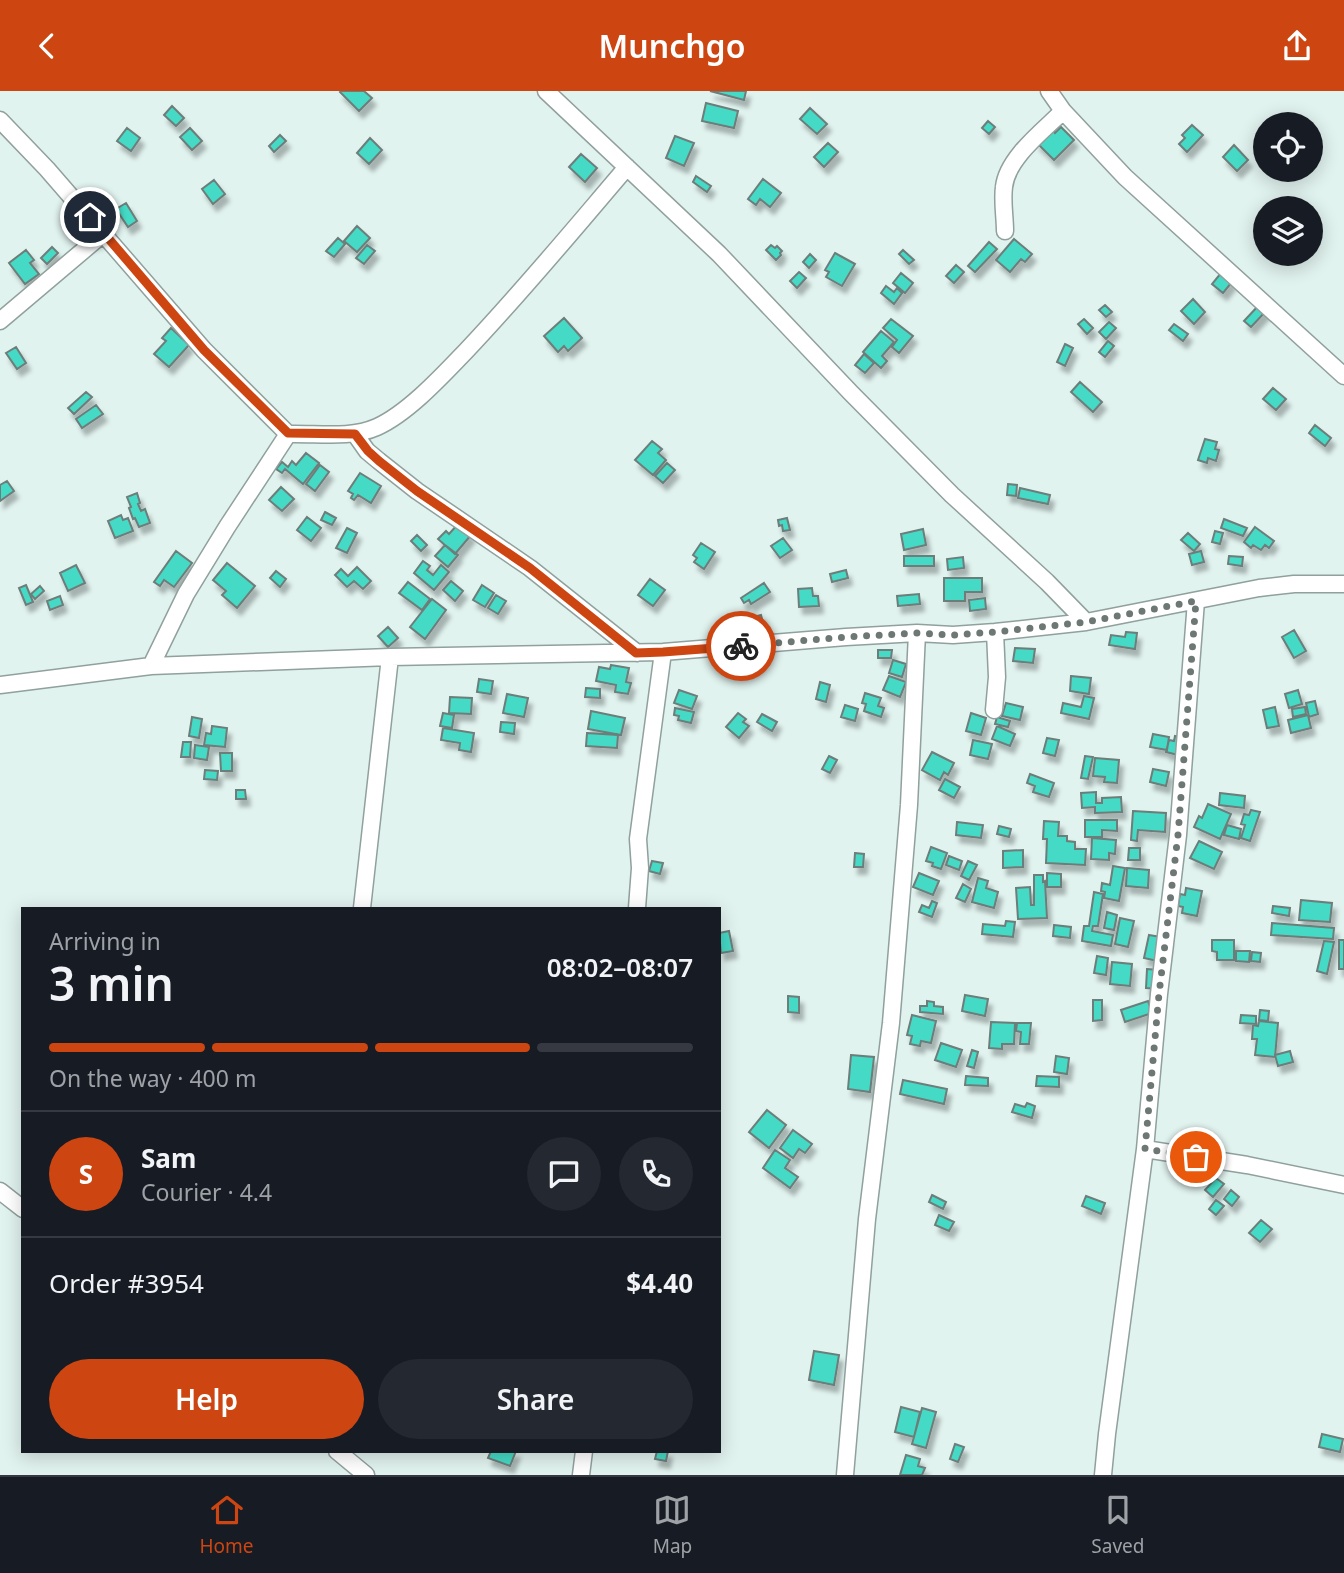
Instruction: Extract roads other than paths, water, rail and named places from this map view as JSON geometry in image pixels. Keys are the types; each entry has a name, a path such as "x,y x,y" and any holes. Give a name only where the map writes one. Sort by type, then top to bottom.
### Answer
{"street":[{"path":"546,91 719,254 851,393 1086,622"},
{"path":"1049,91 1063,111 1125,177 1344,376"},
{"path":"1005,231 1004,187 1008,170 1063,111"},
{"path":"0,120 104,233 204,350 288,433 355,434 377,428 396,416 436,382 510,305 627,167"},
{"path":"0,321 104,233"},
{"path":"151,666 186,594 288,433"},
{"path":"355,434 368,451 417,491 530,568 636,653"},
{"path":"0,685 151,666 390,657 663,652 846,637 995,632 1086,622 1271,587 1344,584"},
{"path":"1103,1475 1145,1149 1159,994 1178,835 1196,601"},
{"path":"994,711 997,677 995,632"},
{"path":"845,1475 867,1219 891,1023 909,805 917,633"},
{"path":"637,907 640,868 638,839 663,652"},
{"path":"362,907 390,657"},
{"path":"1145,1149 1247,1165 1344,1185"},
{"path":"0,1191 21,1207"},
{"path":"339,1453 366,1475"},
{"path":"581,1475 584,1453"}]}
